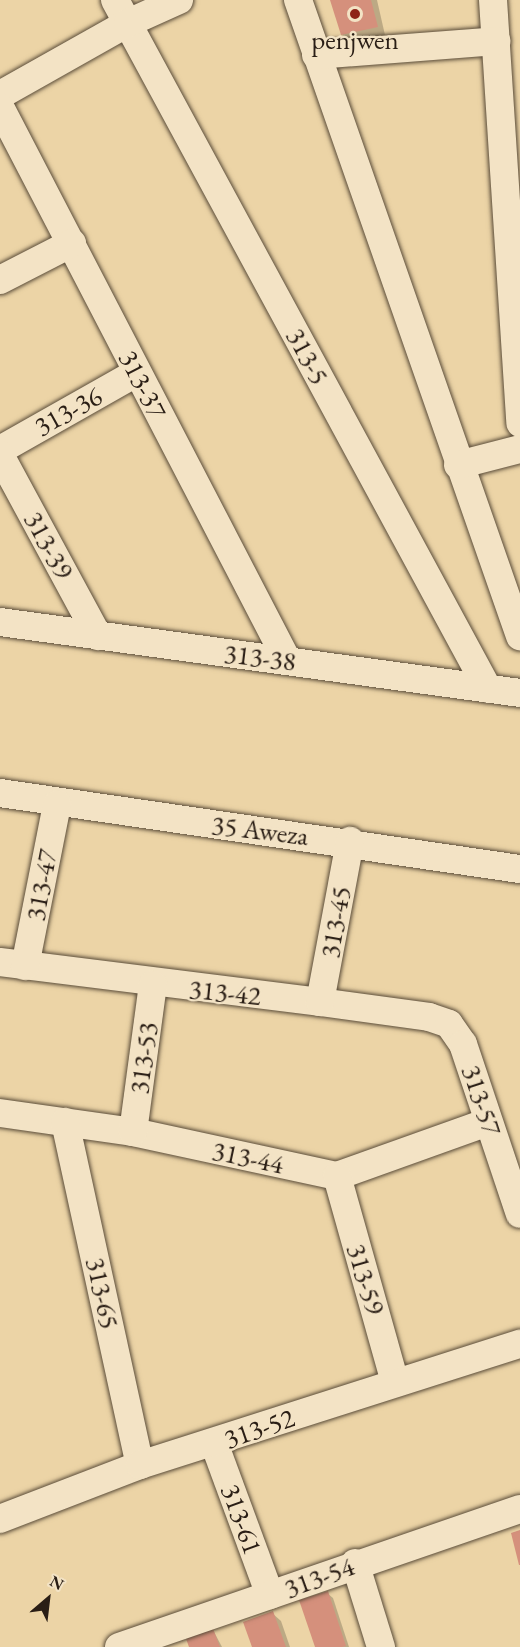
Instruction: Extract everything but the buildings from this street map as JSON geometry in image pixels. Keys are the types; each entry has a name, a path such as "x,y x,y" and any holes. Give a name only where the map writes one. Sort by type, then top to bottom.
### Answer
{"street":[{"path":"0,95 122,12 179,0"},
{"path":"298,0 458,465 520,636"},
{"path":"494,0 496,41 510,109 520,423"},
{"name":"313-5","path":"122,12 489,689"},
{"path":"316,54 496,41"},
{"name":"313-37","path":"0,107 72,243 136,373 287,660"},
{"path":"0,279 72,243"},
{"name":"313-36","path":"0,450 136,373"},
{"path":"458,465 520,449"},
{"name":"313-39","path":"0,455 98,636"},
{"name":"313-38","path":"0,622 520,693"},
{"name":"35 Aweza","path":"0,793 57,804 350,842 520,869"},
{"name":"313-47","path":"12,964 57,804"},
{"name":"313-45","path":"320,1002 350,842"},
{"name":"313-42","path":"12,964 153,984 320,1002 429,1017 449,1024"},
{"name":"313-53","path":"133,1132 153,984"},
{"name":"313-57","path":"449,1024 463,1044 520,1214"},
{"name":"313-44","path":"0,1113 133,1132 337,1176"},
{"name":"313-65","path":"65,1122 140,1465"},
{"path":"337,1176 488,1122"},
{"name":"313-59","path":"337,1176 395,1382"},
{"name":"313-52","path":"0,1519 140,1465 520,1344"},
{"name":"313-61","path":"214,1443 270,1595"},
{"name":"313-54","path":"119,1647 355,1563 520,1509"},
{"path":"355,1563 381,1647"}],"place":[{"name":"penjwen","path":"355,14"}]}
